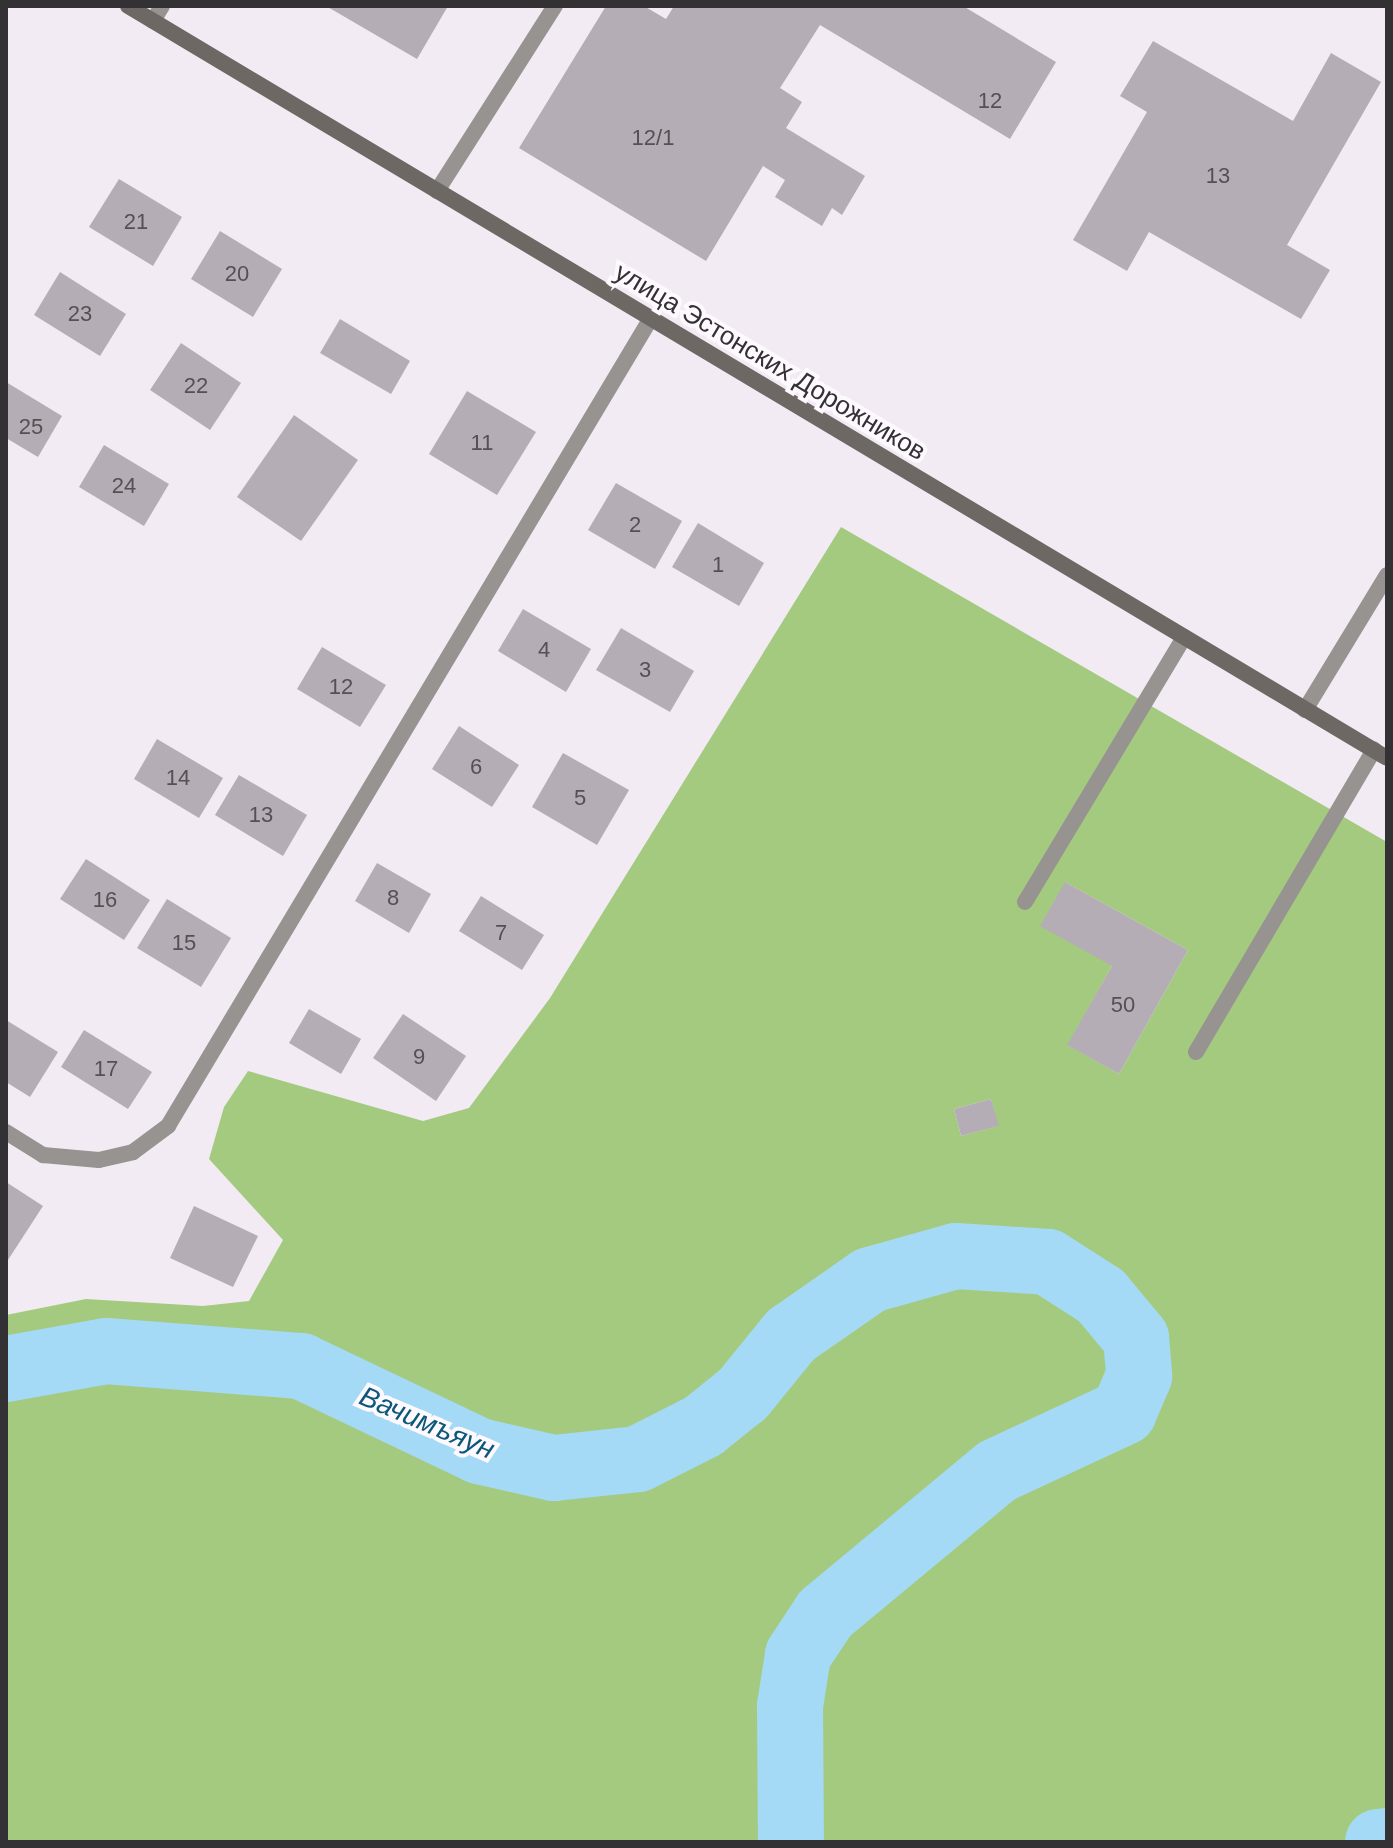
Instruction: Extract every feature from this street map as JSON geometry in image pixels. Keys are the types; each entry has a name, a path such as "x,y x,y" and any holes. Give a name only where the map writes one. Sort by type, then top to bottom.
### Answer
{"main road":[{"name":"улица Эстонских Дорожников","path":"128,6 157,13 437,191 1380,754"}],"street":[{"path":"437,191 555,6"},
{"path":"6,1132 43,1155 99,1160 133,1152 168,1126 651,318"},
{"path":"1305,710 1387,575"},
{"path":"1025,902 1184,637"},
{"path":"1196,1052 1380,754"}],"green space":[{"path":"841,527 1387,842 1387,1842 6,1842 6,1315 86,1299 203,1306 249,1301 283,1240 209,1159 224,1107 248,1071 423,1121 469,1108 550,998","holes":["1065,882 1188,950 1119,1074 1068,1045 1112,966","991,1099 998,1126 961,1136 954,1109"]}],"building":[{"path":"326,6 448,6 417,59"},
{"path":"606,6 644,6 666,19 674,6 963,6 1056,62 1010,139 820,25 780,88 802,102 786,128 865,176 842,215 832,208 822,226 775,197 785,180 763,166 706,261 519,148"},
{"path":"1153,41 1293,121 1331,53 1381,82 1287,245 1330,270 1301,319 1149,232 1127,271 1073,240 1147,112 1120,96"},
{"path":"119,179 182,217 153,266 89,227"},
{"path":"220,231 282,269 253,317 191,279"},
{"path":"60,272 126,314 100,356 34,315"},
{"path":"340,319 410,361 391,394 320,353"},
{"path":"181,343 241,383 210,430 150,390"},
{"path":"6,382 62,416 38,457 6,438"},
{"path":"467,391 536,432 497,495 429,454"},
{"path":"294,415 358,460 301,541 237,497"},
{"path":"104,445 169,484 144,526 79,487"},
{"path":"616,483 682,521 655,569 588,530"},
{"path":"698,523 764,563 739,606 672,567"},
{"path":"523,609 591,649 566,692 498,651"},
{"path":"621,628 694,671 670,712 596,670"},
{"path":"322,647 386,685 360,727 297,689"},
{"path":"459,726 519,765 492,807 432,769"},
{"path":"157,739 223,778 199,818 134,779"},
{"path":"563,753 629,790 597,845 532,807"},
{"path":"239,775 307,815 283,856 215,815"},
{"path":"86,859 150,900 124,940 60,899"},
{"path":"377,863 431,894 409,933 355,901"},
{"path":"1065,882 1188,950 1119,1074 1067,1045 1112,966 1040,926"},
{"path":"481,896 544,935 522,970 459,931"},
{"path":"167,899 231,938 201,987 137,948"},
{"path":"309,1009 361,1039 341,1074 289,1043"},
{"path":"403,1014 466,1056 436,1101 373,1058"},
{"path":"6,1020 58,1052 30,1097 6,1082"},
{"path":"84,1030 152,1072 128,1109 61,1067"},
{"path":"991,1099 999,1126 961,1136 954,1109"},
{"path":"6,1182 43,1206 6,1263"},
{"path":"194,1206 258,1236 233,1287 170,1258"}],"waterway":[{"name":"Вачимъяун","path":"6,1369 106,1351 301,1366 479,1451 554,1468 638,1459 703,1426 743,1394 791,1335 870,1280 956,1256 1048,1262 1101,1296 1136,1338 1139,1376 1124,1412 997,1471 825,1614 798,1655 790,1706 791,1842"},
{"name":"Вачимъяун","path":"1378,1842 1387,1841"}]}
